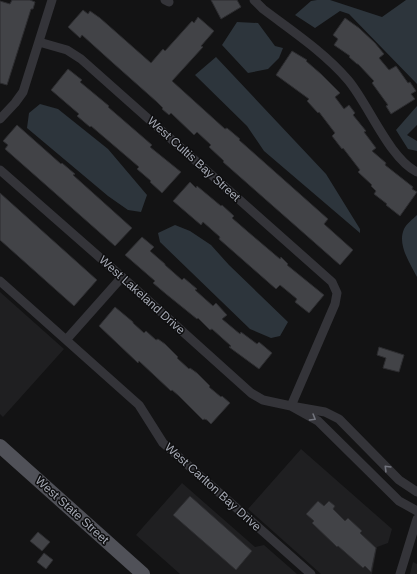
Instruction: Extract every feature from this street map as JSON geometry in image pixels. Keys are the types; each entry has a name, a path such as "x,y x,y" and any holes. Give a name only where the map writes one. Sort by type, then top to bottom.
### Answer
{"main road":[{"name":"West State Street","path":"0,446 143,574"}],"street":[{"path":"0,119 23,92 52,0"},
{"path":"254,0 263,9 336,67 363,101 393,149 403,161 417,172"},
{"name":"West Cultis Bay Street","path":"39,42 67,50 81,59 332,282 337,293 335,304 291,406"},
{"name":"West Lakeland Drive","path":"0,170 251,393 263,400 325,412 338,419 399,480 417,492"},
{"path":"66,340 122,277"},
{"name":"West Carlton Bay Drive","path":"0,281 139,405 163,443 311,574"},
{"name":"West Lakeland Drive","path":"291,406 318,421 399,501 417,511"},
{"path":"400,574 417,518"}],"shaded area":[{"path":"330,0 382,17 406,0 417,0 417,84 349,14 340,11 315,28 295,15 311,1"},
{"path":"237,22 258,23 275,46 283,48 279,58 268,69 248,73 222,45"},
{"path":"216,57 326,174 360,229 360,233 264,151 247,126 195,75"},
{"path":"40,104 58,109 108,149 147,195 141,212 128,210 108,196 27,128 29,113"},
{"path":"417,106 417,125 407,135 417,141 417,151 408,149 396,130"},
{"path":"417,215 417,277 405,254 402,235 408,223"},
{"path":"175,225 190,231 211,245 229,265 288,322 280,336 271,338 250,329 160,242 158,233"},
{"path":"0,292 64,349 3,417 0,414"},
{"path":"301,449 392,529 388,543 377,547 372,574 321,574 248,509"},
{"path":"182,483 255,547 264,545 297,574 180,574 136,535"},
{"path":"413,562 417,564 417,574 410,574"}],"building":[{"path":"12,0 30,0 35,2 33,9 31,9 7,85 0,83 0,1 10,4"},
{"path":"211,0 237,0 241,7 221,19"},
{"path":"83,10 88,14 90,11 100,18 151,63 163,49 165,51 192,21 194,23 198,17 214,31 201,46 203,47 172,81 225,129 227,128 240,139 239,140 328,219 324,224 353,250 340,265 223,162 224,161 209,147 211,145 197,132 194,135 171,113 169,115 157,102 82,35 80,38 68,27"},
{"path":"345,18 359,28 375,43 384,54 379,58 389,70 396,66 408,83 410,82 416,91 411,94 415,99 391,114 386,106 388,105 372,83 374,81 349,57 350,56 334,45 338,39 333,35"},
{"path":"292,51 307,60 306,61 340,93 335,97 344,109 349,105 355,113 353,115 366,131 364,132 376,148 372,151 386,163 385,165 413,187 412,189 417,192 400,216 374,194 376,191 371,186 372,185 358,172 360,170 332,136 335,133 319,112 318,113 307,101 309,99 276,75"},
{"path":"68,69 82,80 80,82 152,145 150,147 181,172 162,193 137,169 139,167 77,116 79,114 51,90"},
{"path":"17,125 61,164 62,163 75,174 73,175 132,228 115,246 5,149 8,145 3,141"},
{"path":"190,182 221,206 222,205 234,216 232,218 280,259 281,257 288,264 287,265 324,295 309,313 295,302 297,299 280,285 276,289 219,239 220,237 203,222 201,225 173,201"},
{"path":"0,193 97,280 74,306 0,240"},
{"path":"142,237 154,247 150,251 165,265 182,280 184,278 197,289 195,290 213,306 216,303 227,315 222,319 240,334 241,332 257,344 259,342 272,353 259,369 229,347 231,346 212,329 210,330 198,318 197,319 153,283 155,281 125,255"},
{"path":"115,307 144,333 146,331 156,340 158,339 165,344 189,369 190,368 197,373 210,386 209,387 230,403 211,424 207,420 203,420 179,396 172,390 171,391 139,361 138,363 99,326"},
{"path":"379,347 404,355 399,372 383,368 386,358 377,355"},
{"path":"190,496 252,551 236,570 173,515"},
{"path":"318,501 324,506 329,501 335,506 333,509 345,521 348,518 362,531 360,533 376,548 371,572 365,566 363,568 338,546 337,547 312,523 314,521 306,514"},
{"path":"38,532 50,542 42,551 30,541"},
{"path":"44,553 53,560 46,569 37,562"}]}
